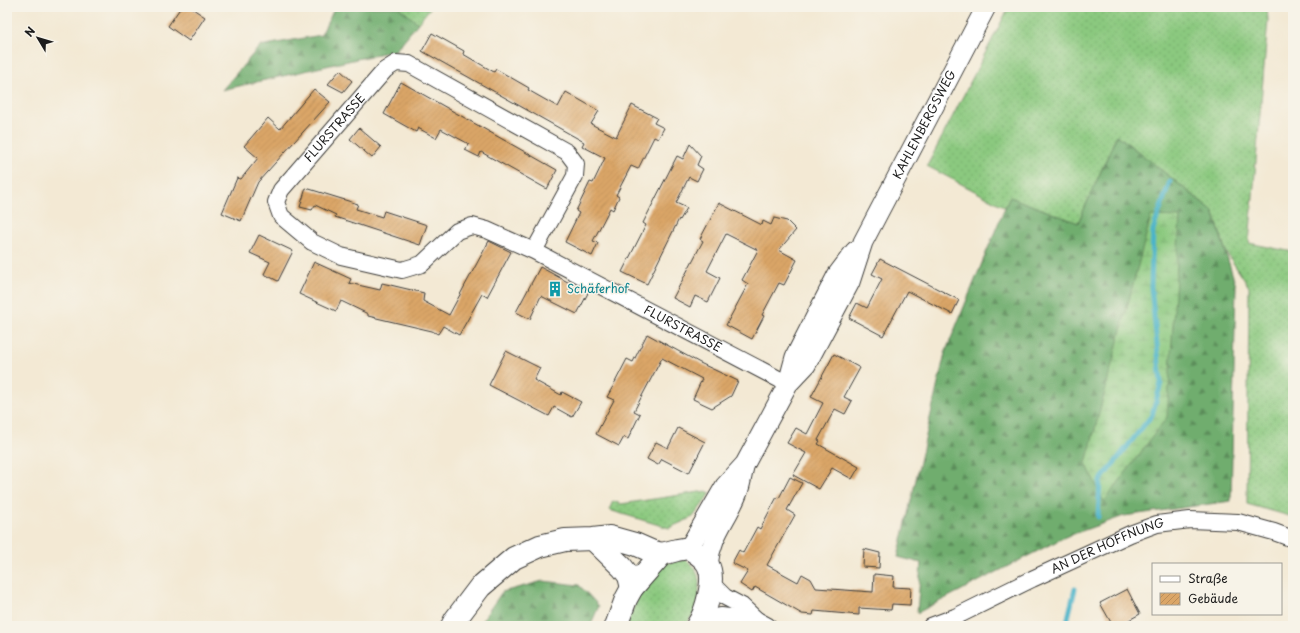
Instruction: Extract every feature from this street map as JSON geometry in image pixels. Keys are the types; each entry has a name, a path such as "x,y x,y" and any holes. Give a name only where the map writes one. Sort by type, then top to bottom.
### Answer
{"main road":[{"path":"452,626 480,587 514,558 540,546 565,540 610,537 636,544 662,554 689,548 702,557 709,574"},
{"path":"593,539 622,567 629,576 632,588"},
{"path":"616,626 626,599 632,588 662,554"},
{"name":"KAHLENBERGSWEG","path":"698,624 707,602 709,574"}],"street":[{"name":"KAHLENBERGSWEG","path":"689,548 725,486 745,464 788,384 795,357 836,275 863,242 986,7"},
{"name":"FLURSTRASSE","path":"534,252 575,176 576,164 567,152 409,64 396,63 385,70 281,190 276,202 281,216 312,242 341,256 402,270 422,264 457,231 472,226 487,230 534,252 788,384"},
{"name":"KAHLENBERGSWEG","path":"709,574 710,552 714,539 738,492 745,464"},
{"name":"AN DER HOFFNUNG","path":"931,626 955,617 1032,579 1130,534 1158,524 1190,520 1238,522 1293,539"},
{"path":"709,574 725,596 742,606 763,623"},
{"path":"698,624 721,616 763,623"}],"green space":[{"path":"335,7 398,7 418,23 396,50 222,90 260,46 321,35"},
{"path":"398,7 431,7 418,23"},
{"path":"1009,7 1267,7 1268,20 1249,243 1293,252 1293,517 1247,504 1249,287 1226,252 1213,211 1117,135 1078,223 1010,198 1005,207 927,166"},
{"path":"1117,135 1213,211 1236,286 1231,501 1124,516 1065,537 917,613 921,563 898,557 945,353 1005,207 1010,197 1078,223"},
{"path":"1151,216 1180,217 1167,417 1104,502 1086,463"},
{"path":"706,491 711,493 693,517 669,528 609,510 613,501 621,504"},
{"path":"685,559 694,567 699,578 699,600 695,612 685,626 626,626 639,595 663,564"},
{"path":"543,581 579,585 599,606 590,626 478,626 502,592"}],"building":[{"path":"181,7 190,7 205,17 189,41 168,26"},
{"path":"432,33 464,51 463,54 494,72 496,69 558,107 566,92 599,111 591,124 616,137 632,105 657,118 654,123 664,128 658,139 654,137 638,169 631,166 616,195 619,197 613,210 610,208 593,241 598,243 592,256 565,242 579,213 576,211 590,182 593,183 605,158 582,146 584,142 422,51"},
{"path":"340,70 352,81 343,92 328,84"},
{"path":"401,82 557,170 547,189 481,152 479,157 465,150 469,144 441,129 436,138 418,128 416,132 384,114"},
{"path":"314,89 330,102 258,182 241,221 222,213 237,178 241,179 258,158 244,146 268,118 280,129"},
{"path":"359,128 381,147 372,158 350,139"},
{"path":"690,144 701,156 697,165 703,169 697,181 689,177 676,203 687,208 680,220 679,219 647,284 622,272 646,225 643,223 677,156 683,159"},
{"path":"306,188 358,204 356,209 382,217 384,211 427,225 420,245 335,217 336,215 315,205 312,210 300,207"},
{"path":"719,203 762,225 763,221 771,225 774,218 787,221 796,230 779,250 797,260 784,285 779,283 762,315 764,316 752,339 726,325 748,284 742,280 758,250 726,234 707,271 720,278 708,302 695,296 690,307 673,298 703,241 700,239"},
{"path":"259,235 293,251 278,281 264,274 270,262 250,253"},
{"path":"489,241 511,252 487,297 482,294 459,335 443,326 438,334 432,331 368,316 368,314 341,301 336,311 299,294 314,262 351,279 349,283 380,290 382,283 424,293 423,301 449,315"},
{"path":"880,259 959,300 952,314 907,291 883,336 849,318 857,303 867,308 882,279 872,274"},
{"path":"540,267 588,293 577,314 541,296 530,319 516,312"},
{"path":"647,334 700,363 738,381 731,396 712,408 693,399 702,379 662,358 634,411 640,414 628,439 624,437 619,446 596,434 614,400 607,397 627,359 633,362"},
{"path":"506,351 540,368 534,380 561,395 562,392 581,402 572,417 554,407 549,416 489,385"},
{"path":"834,354 860,368 844,397 852,401 845,414 835,409 818,440 820,441 818,444 859,467 852,479 832,468 819,489 793,475 806,453 787,443 796,428 807,434 823,403 811,397"},
{"path":"678,428 705,442 689,473 662,459 658,465 647,459 656,442 668,448"},
{"path":"790,477 802,483 787,510 795,515 767,565 798,582 802,574 811,579 816,588 873,592 874,574 894,576 893,587 911,588 910,605 892,604 891,610 859,608 859,615 814,611 813,615 802,614 755,587 752,592 740,584 748,571 732,563 739,550 743,553 757,527 760,529 777,497 779,498"},
{"path":"864,549 880,553 879,568 863,567"},
{"path":"1127,589 1140,614 1118,626 1113,626 1100,603"}],"waterway":[{"path":"1098,517 1100,481 1152,415 1161,383 1151,287 1153,230 1170,181"},
{"path":"1066,626 1075,589"}],"place":[{"name":"Schäferhof","path":"555,289"}]}
